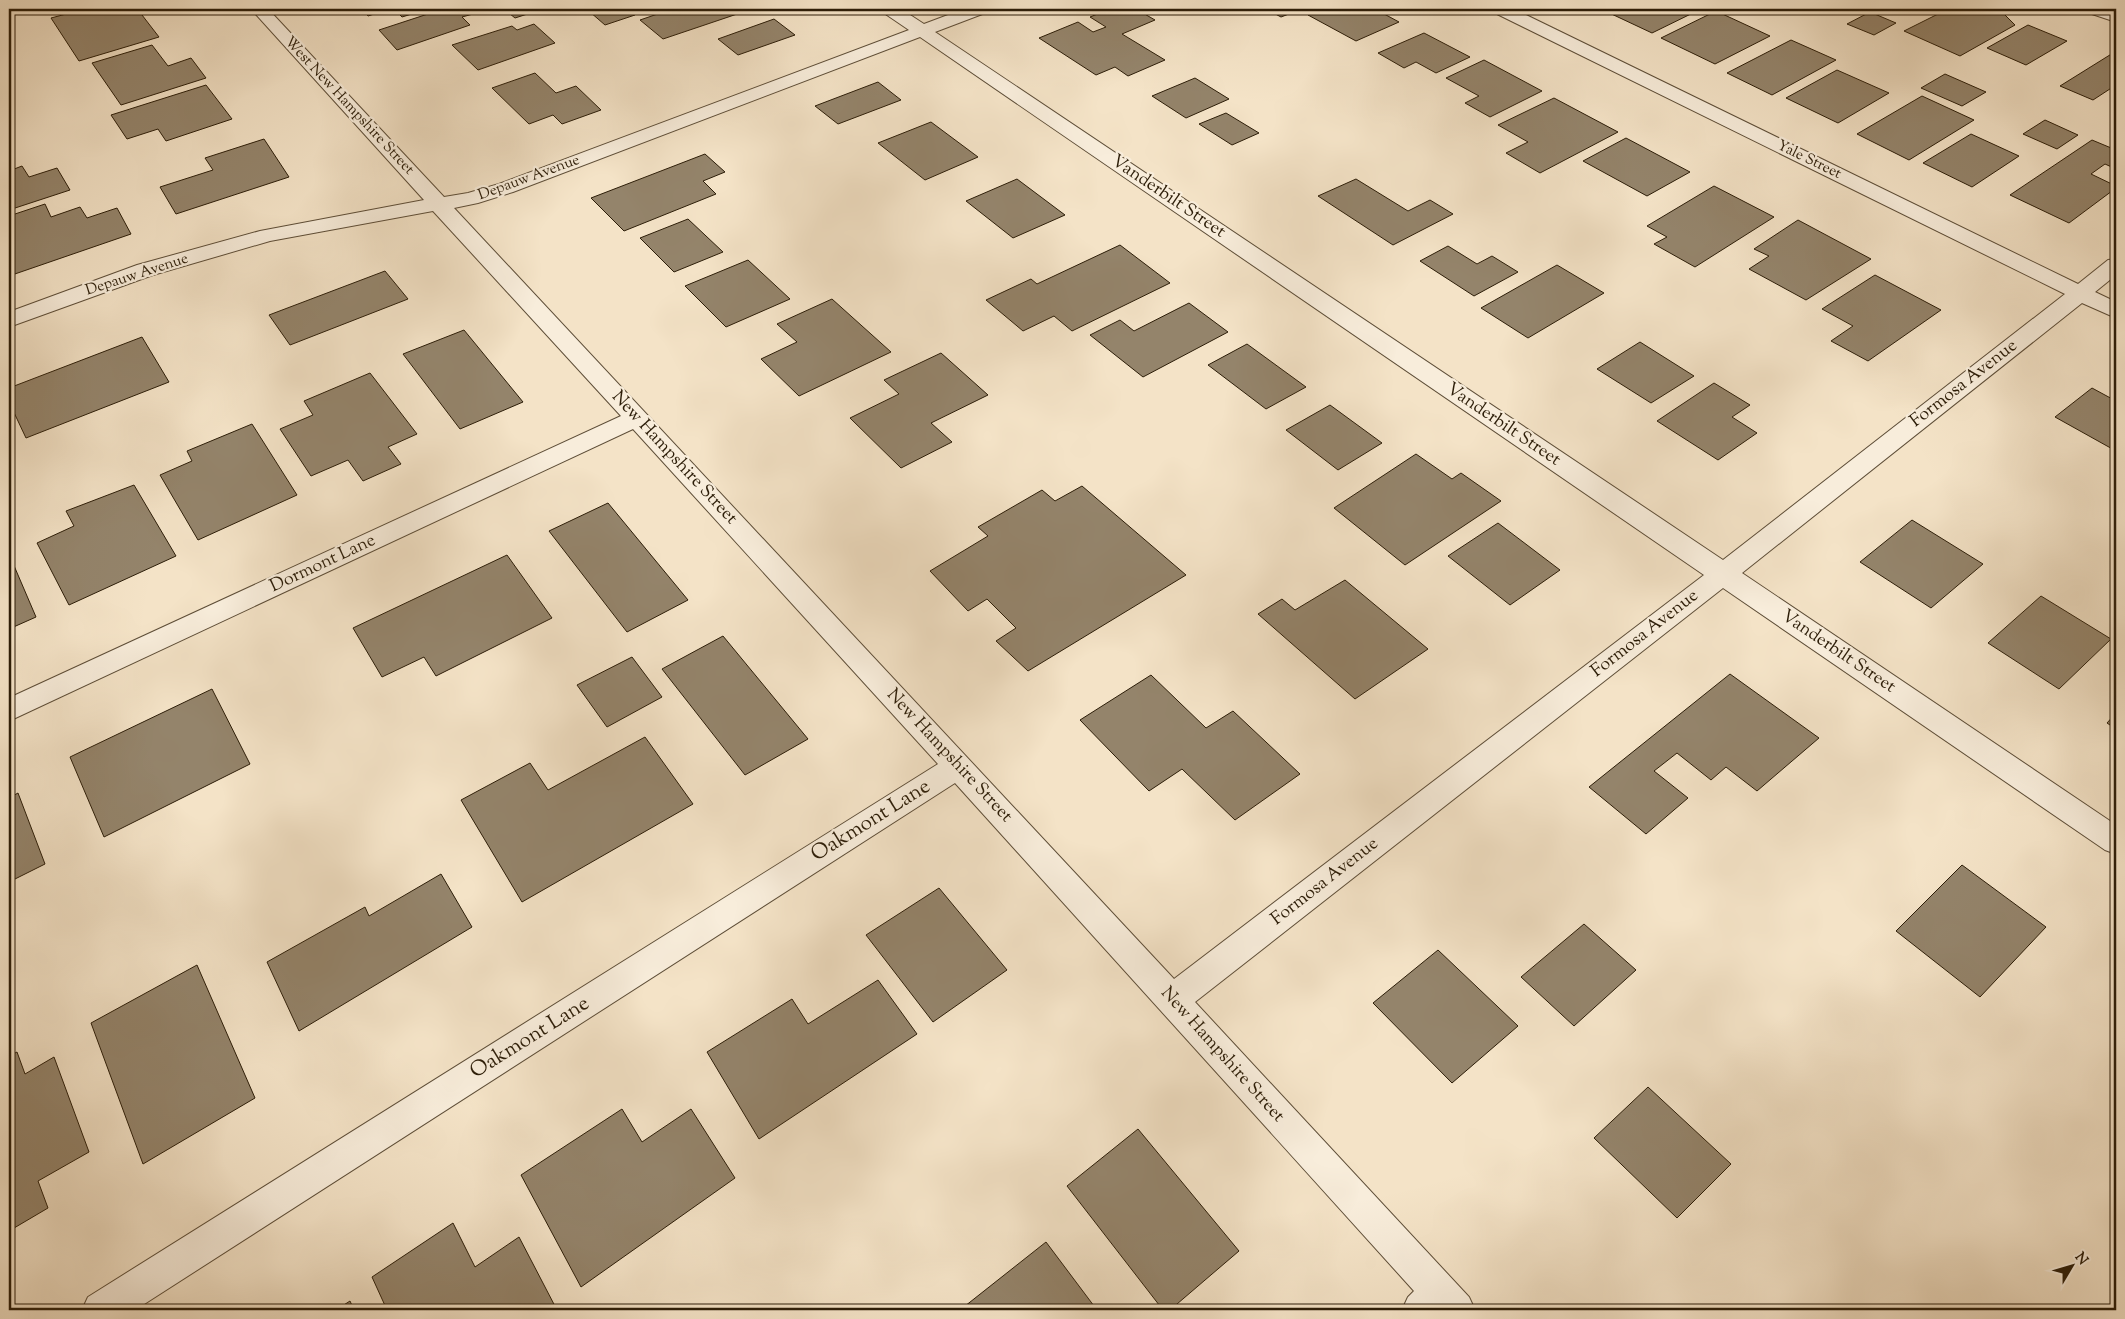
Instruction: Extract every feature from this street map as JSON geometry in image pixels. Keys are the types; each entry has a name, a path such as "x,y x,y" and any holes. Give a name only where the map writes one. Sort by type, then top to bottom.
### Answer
{"street":[{"name":"West New Hampshire Street","path":"260,9 439,203"},
{"name":"Vanderbilt Street","path":"890,9 2116,842"},
{"name":"Depauw Avenue","path":"9,320 145,270 267,235 390,211 471,199 506,188 979,9"},
{"name":"Yale Street","path":"1501,9 2116,311"},
{"path":"2095,9 2116,17"},
{"name":"New Hampshire Street","path":"439,203 1172,1000 1439,1304"},
{"name":"Formosa Avenue","path":"1172,1000 1723,574 2116,265"},
{"name":"Dormont Lane","path":"9,710 637,418"},
{"name":"Oakmont Lane","path":"101,1310 958,766"}],"building":[{"path":"85,9 163,9 142,15 159,37 79,61 51,18"},
{"path":"362,9 390,9 368,16"},
{"path":"394,9 428,9 402,17"},
{"path":"443,9 467,9 473,14 462,17 470,25 397,50 379,30"},
{"path":"504,9 543,9 515,18"},
{"path":"601,9 627,9 635,15 605,25 590,12"},
{"path":"672,9 752,9 663,39 640,20"},
{"path":"1110,9 1136,9 1155,20 1122,34 1165,60 1128,76 1115,67 1096,75 1039,38 1078,22 1093,32 1106,27 1090,17"},
{"path":"1266,9 1302,9 1281,17"},
{"path":"1322,9 1375,9 1399,22 1356,41 1308,15"},
{"path":"1701,9 1652,33 1603,10"},
{"path":"1948,9 1999,9 2015,25 1960,56 1904,31"},
{"path":"1716,11 1770,36 1715,64 1661,38"},
{"path":"1870,12 1896,23 1874,35 1847,24"},
{"path":"774,19 795,35 738,55 718,39"},
{"path":"534,24 555,43 478,70 452,45 512,26 517,30"},
{"path":"2028,25 2067,41 2026,65 1987,48"},
{"path":"1424,33 1470,57 1436,73 1416,62 1404,68 1378,53"},
{"path":"1791,40 1836,60 1772,95 1727,73"},
{"path":"152,45 168,66 191,58 206,78 121,105 92,63"},
{"path":"2113,53 2116,55 2116,85 2093,100 2060,86"},
{"path":"1484,60 1542,91 1490,117 1465,103 1479,96 1446,78"},
{"path":"1837,70 1889,93 1838,123 1786,98"},
{"path":"535,73 556,93 576,86 601,110 562,124 553,115 529,124 492,88"},
{"path":"1945,74 1986,92 1962,106 1921,88"},
{"path":"1195,78 1229,99 1186,118 1152,96"},
{"path":"878,82 901,100 838,124 815,106"},
{"path":"206,85 232,119 166,141 158,129 127,139 111,115"},
{"path":"1922,96 1974,120 1909,160 1857,134"},
{"path":"1554,98 1618,132 1540,173 1506,153 1528,142 1498,125"},
{"path":"1226,113 1259,133 1232,145 1199,124"},
{"path":"2045,120 2078,135 2057,149 2023,134"},
{"path":"931,122 978,157 925,180 878,143"},
{"path":"1971,134 2019,156 1972,187 1923,163"},
{"path":"1626,138 1690,172 1647,196 1583,161"},
{"path":"264,139 289,177 176,214 160,187 213,170 205,158"},
{"path":"2092,140 2116,150 2116,169 2105,164 2091,174 2116,186 2116,188 2069,223 2010,195"},
{"path":"705,154 725,172 703,181 716,194 624,231 591,198"},
{"path":"22,166 29,177 57,168 70,190 9,210 9,171"},
{"path":"1017,179 1065,215 1013,238 966,201"},
{"path":"1356,179 1408,211 1430,200 1453,214 1393,245 1318,196"},
{"path":"1714,186 1774,217 1695,267 1654,244 1667,237 1647,226"},
{"path":"45,204 51,217 80,207 87,218 117,208 131,234 9,276 9,216"},
{"path":"688,219 723,252 674,272 640,238"},
{"path":"1798,220 1871,259 1806,300 1749,269 1769,256 1754,249"},
{"path":"1120,245 1170,283 1072,331 1054,316 1023,331 986,300 1031,279 1037,284"},
{"path":"1448,246 1477,264 1492,256 1518,272 1474,296 1420,261"},
{"path":"748,260 790,299 726,327 685,286"},
{"path":"1557,265 1604,293 1528,338 1481,308"},
{"path":"385,271 408,299 290,345 269,315"},
{"path":"1875,275 1941,310 1868,361 1831,341 1853,326 1822,309"},
{"path":"832,299 891,352 799,396 761,359 797,342 777,324"},
{"path":"1189,303 1228,332 1143,377 1090,335 1120,320 1134,331"},
{"path":"464,330 523,402 460,429 403,354"},
{"path":"142,337 169,382 26,438 9,402 9,388"},
{"path":"1640,342 1694,376 1651,403 1597,369"},
{"path":"1247,344 1306,387 1266,409 1208,365"},
{"path":"941,353 988,395 931,423 952,442 901,468 850,418 899,394 884,380"},
{"path":"370,373 417,434 388,447 401,464 363,481 348,460 311,476 280,429 313,415 304,401"},
{"path":"1714,383 1750,405 1732,417 1757,433 1718,460 1657,421"},
{"path":"2092,388 2116,401 2116,451 2055,417"},
{"path":"1330,405 1382,443 1338,470 1286,430"},
{"path":"252,424 297,495 198,540 160,475 192,461 187,451"},
{"path":"1416,454 1452,479 1461,473 1501,501 1405,565 1334,508"},
{"path":"134,485 176,556 69,605 37,543 74,526 66,511"},
{"path":"1082,486 1186,575 1028,671 996,641 1016,628 987,599 968,611 930,571 988,536 978,527 1042,490 1055,501"},
{"path":"608,503 688,600 627,632 549,531"},
{"path":"1912,520 1983,564 1931,608 1860,562"},
{"path":"1498,523 1560,570 1510,605 1448,556"},
{"path":"9,554 36,617 9,629"},
{"path":"507,555 552,618 436,676 424,657 382,677 353,628"},
{"path":"1345,580 1428,649 1355,699 1258,614 1282,599 1295,610"},
{"path":"2041,596 2111,639 2059,689 1988,643"},
{"path":"723,636 808,739 745,775 662,669"},
{"path":"632,657 662,697 607,727 577,685"},
{"path":"1730,674 1819,738 1757,791 1726,767 1711,780 1677,753 1654,771 1688,798 1646,834 1589,787"},
{"path":"1151,675 1206,728 1233,711 1300,774 1235,820 1182,769 1149,791 1080,720"},
{"path":"212,689 250,764 104,837 70,757"},
{"path":"2116,713 2116,729 2107,723"},
{"path":"645,737 693,804 522,902 461,800 530,763 548,790"},
{"path":"18,793 45,864 9,882 9,798"},
{"path":"1962,865 2046,927 1980,997 1896,931"},
{"path":"441,874 472,927 299,1031 267,962 365,907 369,916"},
{"path":"939,888 1007,970 933,1022 866,935"},
{"path":"1584,924 1636,970 1574,1026 1521,977"},
{"path":"1438,950 1518,1026 1452,1083 1373,1003"},
{"path":"197,965 255,1098 143,1164 91,1023"},
{"path":"878,980 917,1034 759,1139 707,1052 792,999 808,1024"},
{"path":"17,1052 25,1074 54,1057 89,1152 38,1181 48,1208 9,1231 9,1056"},
{"path":"1648,1087 1731,1164 1677,1218 1594,1138"},
{"path":"622,1109 642,1142 691,1109 735,1178 581,1287 521,1175"},
{"path":"1138,1129 1239,1251 1170,1310 1163,1310 1067,1186"},
{"path":"453,1223 475,1267 519,1237 557,1310 387,1310 372,1277"},
{"path":"1046,1242 1097,1310 960,1310"},
{"path":"350,1301 354,1310 336,1310"}]}
